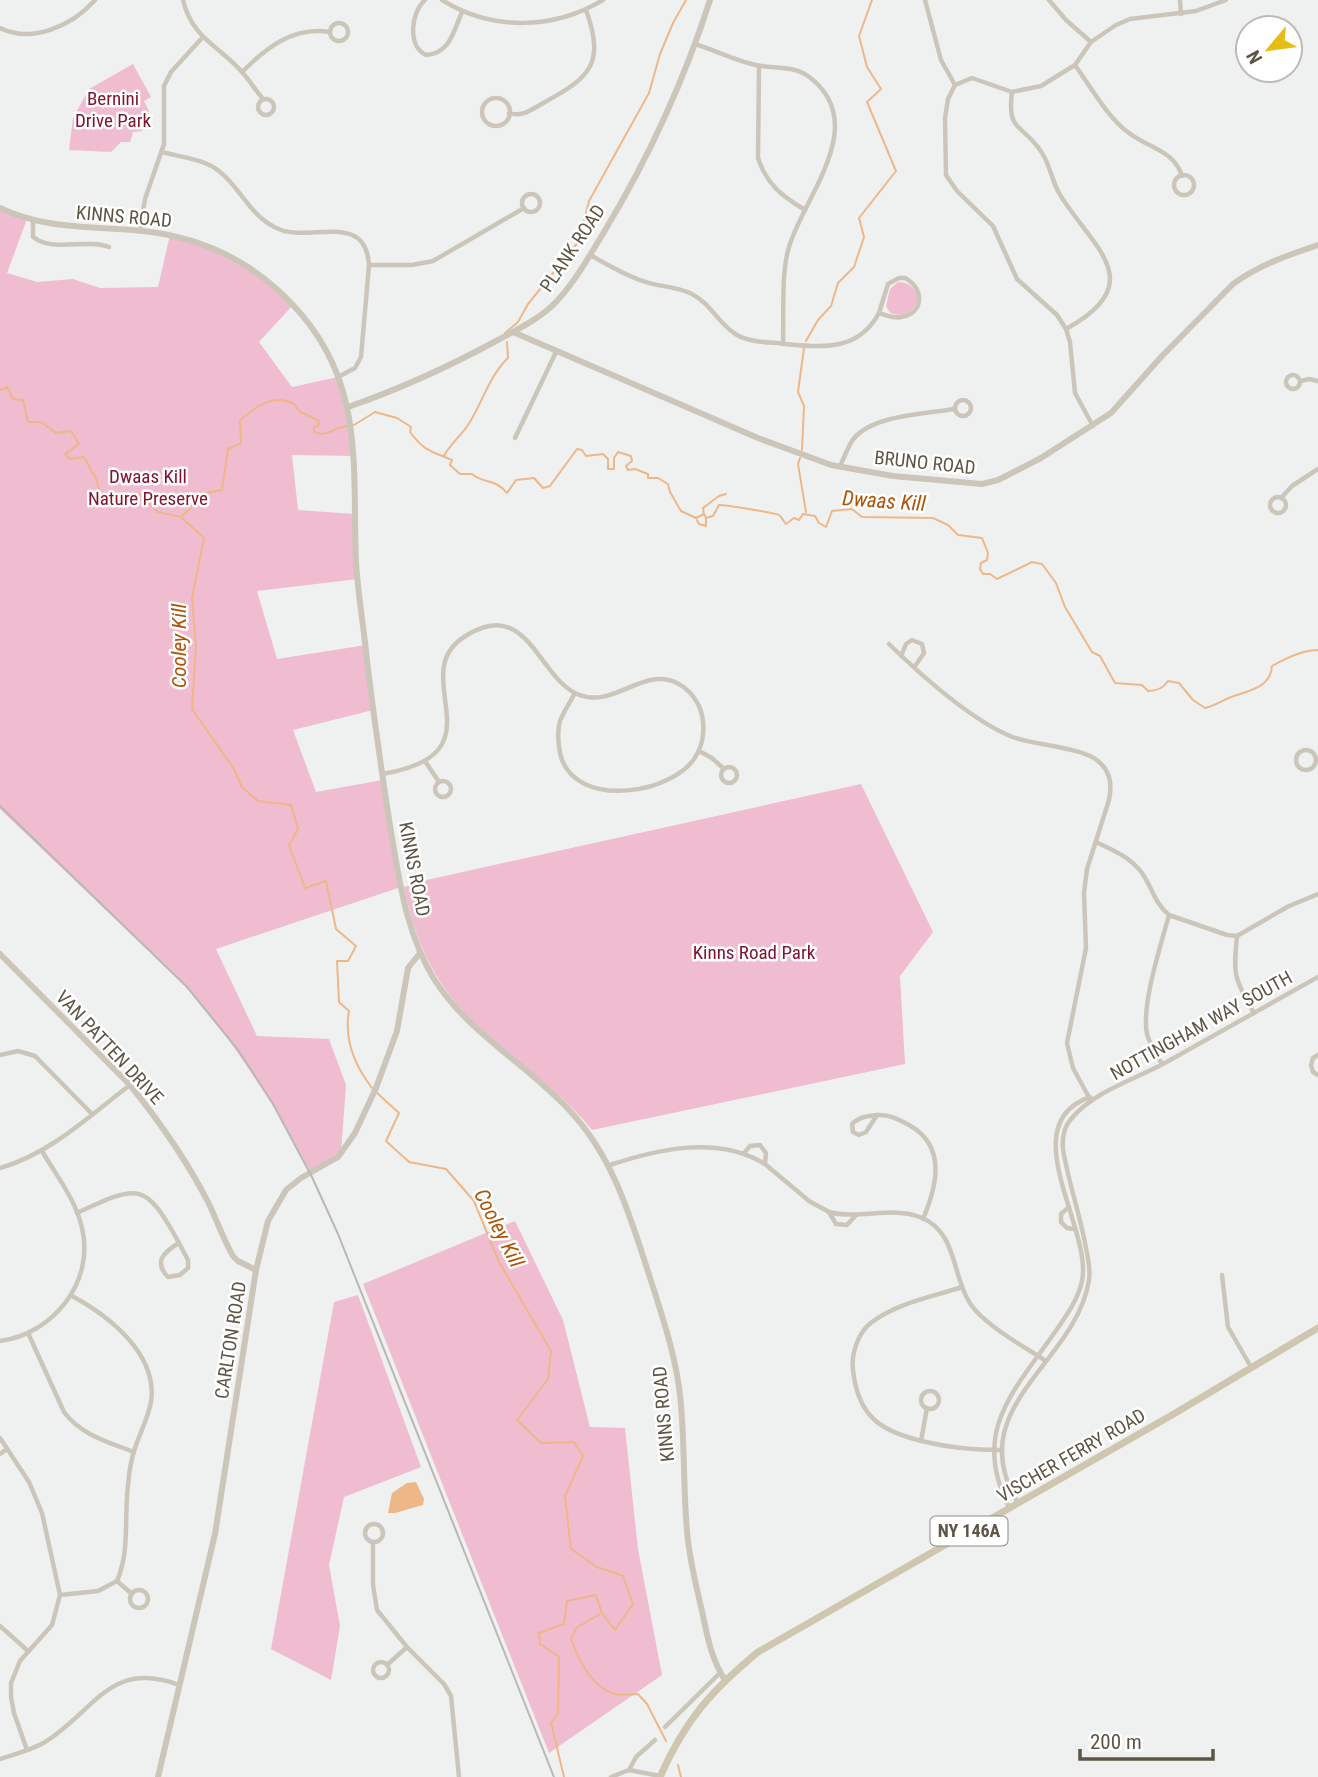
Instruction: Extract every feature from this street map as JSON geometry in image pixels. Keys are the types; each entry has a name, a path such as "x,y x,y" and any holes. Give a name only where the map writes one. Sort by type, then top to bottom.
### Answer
{"main road":[{"name":"VISCHER FERRY ROAD","path":"660,1777 683,1731 723,1677 758,1652 1018,1504 1318,1328"}],"street":[{"path":"0,28 14,33 53,30 76,17 95,0"},
{"path":"183,0 191,24 202,38 242,72 263,99"},
{"path":"425,0 417,8 413,34 417,49 426,55 435,54 445,48 462,12"},
{"path":"442,0 462,12 492,21 520,24 545,22 586,10 603,0"},
{"name":"PLANK ROAD","path":"348,407 440,369 513,332 557,302 614,215 664,122 710,0"},
{"path":"925,0 941,60 955,85"},
{"path":"1049,0 1066,20 1091,42"},
{"path":"1180,0 1181,14"},
{"path":"1093,426 1075,393 1070,342 1066,329 1057,314 1017,279 993,226 986,216 957,191 946,175 945,118 948,99 955,85 976,78 1012,92 1041,86 1075,65 1091,42 1116,24 1130,19 1196,11 1226,0"},
{"path":"509,113 520,115 571,88 588,71 594,54 594,40 586,10"},
{"path":"339,23 346,27 348,32 345,39 338,41 332,38 330,32 334,25 339,23"},
{"path":"242,72 267,48 282,39 297,33 330,32"},
{"path":"140,230 145,199 164,144 164,86 171,72 202,38"},
{"path":"695,44 759,66 793,69 807,76 822,90 832,111 834,133 830,156 788,248 783,344"},
{"path":"1075,65 1119,124 1132,136 1172,157 1182,176"},
{"path":"759,66 758,158 762,170 774,188 782,196 805,209"},
{"path":"1012,92 1011,116 1014,123 1044,155 1059,193 1089,232 1108,266 1110,287 1104,299 1087,317 1066,329"},
{"path":"496,99 506,103 509,113 505,122 495,126 486,122 482,110 488,101 496,99"},
{"path":"162,152 217,169 255,214 271,226 286,232 336,231 352,235 364,243 369,255 369,265 361,357 355,368 338,377"},
{"path":"1182,176 1190,178 1193,183 1193,188 1187,194 1179,194 1174,187 1176,180 1182,176"},
{"path":"532,194 538,198 540,206 537,210 530,212 524,208 522,203 525,196 532,194"},
{"name":"KINNS ROAD","path":"0,208 33,220 77,228 140,230 183,238 223,252 269,282 306,320 338,377 352,426 358,579 382,774 404,906 420,953 441,988 462,1015 562,1102 610,1165 674,1358 681,1408 689,1551 708,1639 723,1677"},
{"path":"369,265 412,265 433,261 524,208"},
{"path":"33,220 31,227 36,240 75,245 100,244 109,247"},
{"name":"BRUNO ROAD","path":"513,332 758,438 840,467 893,476 987,484 1041,458 1093,426 1118,406 1162,356 1233,284 1262,265 1318,245"},
{"path":"590,255 642,281 688,292 707,303 725,326 736,335 755,340 835,346 857,337 879,313 886,288 892,281 905,278 916,287 920,299 916,309 910,314 899,318 879,313"},
{"path":"515,438 556,352"},
{"path":"1301,381 1318,381"},
{"path":"840,467 852,440 867,428 883,421 954,409"},
{"path":"1281,498 1292,486 1318,469"},
{"path":"382,774 400,771 425,761 438,751 447,732 442,681 448,654 459,640 488,626 510,629 521,635 575,693 590,698 603,698 654,678 668,678 683,686 700,708 703,734 699,751 675,777 629,790 607,792 579,782 566,769 558,738 560,723 575,693"},
{"path":"901,656 906,644 912,640 922,644 924,653 915,666"},
{"path":"889,644 968,712 1011,736 1078,753 1100,762 1110,778 1111,789 1085,884 1086,948 1067,1043 1069,1058 1090,1099"},
{"path":"1309,750 1317,762 1309,769 1302,769 1297,764 1296,756 1301,751 1309,750"},
{"path":"699,751 724,769"},
{"path":"425,761 439,782"},
{"path":"1096,842 1135,865 1162,909 1169,915 1219,933 1237,936 1289,906 1318,894"},
{"path":"1162,1064 1147,1034 1147,1020 1148,1002 1169,915"},
{"path":"1237,936 1233,969 1254,1013"},
{"name":"CARLTON ROAD","path":"158,1777 215,1534 256,1270 268,1221 279,1198 294,1183 338,1157 355,1133 373,1096 397,1031 408,968 420,953"},
{"name":"VAN PATTEN DRIVE","path":"0,954 130,1085 182,1159 207,1201 233,1256 256,1270"},
{"name":"NOTTINGHAM WAY SOUTH","path":"1010,1508 996,1476 993,1450 998,1419 1007,1401 1071,1308 1081,1285 1083,1265 1056,1152 1056,1134 1066,1112 1074,1104 1097,1097 1162,1064 1318,977"},
{"path":"0,1055 18,1051 35,1056 92,1114"},
{"path":"1318,1055 1313,1058 1311,1065 1318,1075"},
{"path":"0,1168 42,1151 130,1085"},
{"name":"NOTTINGHAM WAY SOUTH","path":"1018,1504 1006,1479 1000,1450 1007,1420 1079,1310 1089,1282 1088,1257 1062,1142 1070,1119 1090,1099"},
{"path":"877,1115 866,1132 859,1135 853,1132 852,1124 855,1121 867,1116 877,1115 888,1115 912,1127 925,1140 934,1157 937,1181 923,1219"},
{"path":"744,1153 750,1146 761,1145 766,1153 765,1164"},
{"path":"610,1165 654,1152 675,1149 704,1147 744,1153 765,1164 809,1201 830,1212 856,1215 897,1214 923,1219 945,1237 956,1264 961,1287 975,1310 1046,1361"},
{"path":"0,1341 28,1333 57,1314 72,1296 81,1270 84,1245 82,1228 77,1213 42,1151"},
{"path":"77,1213 115,1196 144,1195 158,1206 179,1243 188,1260 188,1268 180,1275 168,1277 160,1262 164,1253 179,1243"},
{"name":"NOTTINGHAM WAY SOUTH","path":"1069,1207 1061,1214 1061,1222 1067,1228 1074,1228"},
{"path":"830,1212 836,1224 842,1226 847,1225 856,1215"},
{"path":"1222,1275 1228,1327 1251,1367"},
{"path":"961,1287 896,1308 866,1327 856,1346 852,1364 855,1385 867,1413 888,1430 952,1448 1000,1450"},
{"path":"60,1595 98,1591 117,1581 124,1558 127,1487 134,1452 152,1399 145,1365 113,1323 102,1313 72,1296"},
{"path":"28,1333 71,1422 89,1435 134,1452"},
{"path":"931,1391 938,1396 939,1401 935,1408 927,1408 923,1405 922,1396 931,1391"},
{"path":"921,1441 927,1408"},
{"path":"0,1438 29,1482 42,1513 60,1595 52,1625 16,1667 11,1683 11,1698 22,1742 27,1750"},
{"path":"0,1454 7,1449"},
{"path":"373,1542 374,1603 380,1617 444,1684 451,1696 459,1777"},
{"path":"117,1581 132,1594"},
{"path":"0,1626 28,1651"},
{"path":"387,1665 407,1647"},
{"path":"0,1759 46,1742 97,1696 114,1685 132,1678 149,1677 179,1685"},
{"path":"665,1727 723,1677"},
{"path":"629,1770 636,1757 655,1740"},
{"path":"611,1777 629,1770 660,1777"}],"green space":[{"name":"Bernini Drive Park","path":"133,64 151,97 144,101 149,111 142,131 133,132 130,142 121,142 111,152 69,150 73,118 89,89"},
{"name":"Dwaas Kill Nature Preserve","path":"0,208 27,219 7,273 37,282 73,279 100,288 158,287 170,235 223,252 269,282 293,305 259,342 292,387 338,377 354,456 292,455 298,510 355,514 358,579 257,591 277,659 366,645 373,710 293,730 316,792 383,780 401,887 216,949 257,1036 329,1039 346,1085 341,1153 311,1173 275,1107 222,1030 190,990 0,809"},
{"path":"898,282 911,286 918,299 911,310 899,315 890,313 886,306 890,289"},
{"name":"Kinns Road Park","path":"861,784 933,932 900,976 905,1064 592,1130 559,1095 497,1044 462,1010 425,955 410,912 404,887 422,881"},
{"path":"515,1221 563,1320 590,1427 625,1428 638,1549 662,1675 549,1753 363,1284"},
{"path":"358,1295 421,1467 344,1497 329,1565 340,1626 331,1680 271,1649 334,1302"}],"shaded area":[{"path":"416,1482 424,1499 423,1505 388,1513 392,1493 407,1483"}],"waterway":[{"path":"505,333 518,322 528,304 579,241 589,201 649,93 660,54 686,0"},
{"path":"806,341 818,320 831,306 838,283 854,267 864,237 859,218 896,171 867,102 881,89 867,67 859,36 872,0"},
{"path":"444,456 468,425 496,373 508,358 507,342"},
{"path":"802,450 804,406 798,392 804,348"},
{"name":"Cooley Kill","path":"0,390 7,387 13,399 23,400 28,422 41,422 56,433 71,431 79,444 65,454 70,459 84,457 96,479 101,496 116,499 141,495 158,512 181,517 204,538 192,598 196,646 192,709 234,769 242,787 258,801 291,805 298,829 289,845 305,888 326,881 336,929 356,946 348,961 337,961 339,1002 349,1011 348,1032 352,1052 372,1088"},
{"name":"Dwaas Kill","path":"182,516 206,493 222,490 228,449 241,443 240,420 259,406 279,400 294,404 300,412 318,420 319,425 314,427 314,432 327,433 348,426"},
{"name":"Dwaas Kill","path":"354,425 375,412 397,418 411,427 410,432 424,447 452,460 450,465 460,474 472,474 498,485 507,493 516,480 534,478 543,488 550,486 577,449 582,450 586,456 603,454 608,459 608,469 614,469 614,458 618,452 631,456 632,461 626,466 628,470 635,469 648,474 648,478 658,478 668,484 681,511 696,518 704,514 706,518 713,516 719,505 776,514 786,524 794,518 799,520 803,514 815,516 819,523 826,527 832,511 852,509 862,517 933,518 948,525 958,535 982,538 988,553 987,560 981,563 983,574 990,574 997,579 1032,562 1042,564 1056,583 1065,607 1092,652 1100,656 1115,683 1142,685 1148,691 1159,689 1168,681 1179,683 1193,700 1205,708 1257,688 1267,679 1272,666 1283,660 1318,650"},
{"path":"800,458 798,464 806,512"},
{"path":"704,514 703,508 726,494"},
{"path":"697,520 699,524 706,526 706,519"},
{"name":"Cooley Kill","path":"376,1092 399,1113 386,1141 409,1162 446,1169 474,1201 499,1262 551,1351 548,1379 517,1420 541,1443 574,1442 583,1456 565,1496 571,1549 597,1567 623,1576 633,1604 615,1630 602,1613 596,1595 567,1601 564,1624 539,1633 540,1644 559,1657 558,1713 551,1723 564,1777"},
{"path":"600,1614 576,1628 571,1639 582,1664 593,1679 607,1690 618,1695 638,1694 647,1704 666,1741"},
{"path":"678,1765 681,1777"}],"railway":[{"path":"0,806 187,987 238,1050 273,1104 312,1177 338,1234 554,1777"}]}
